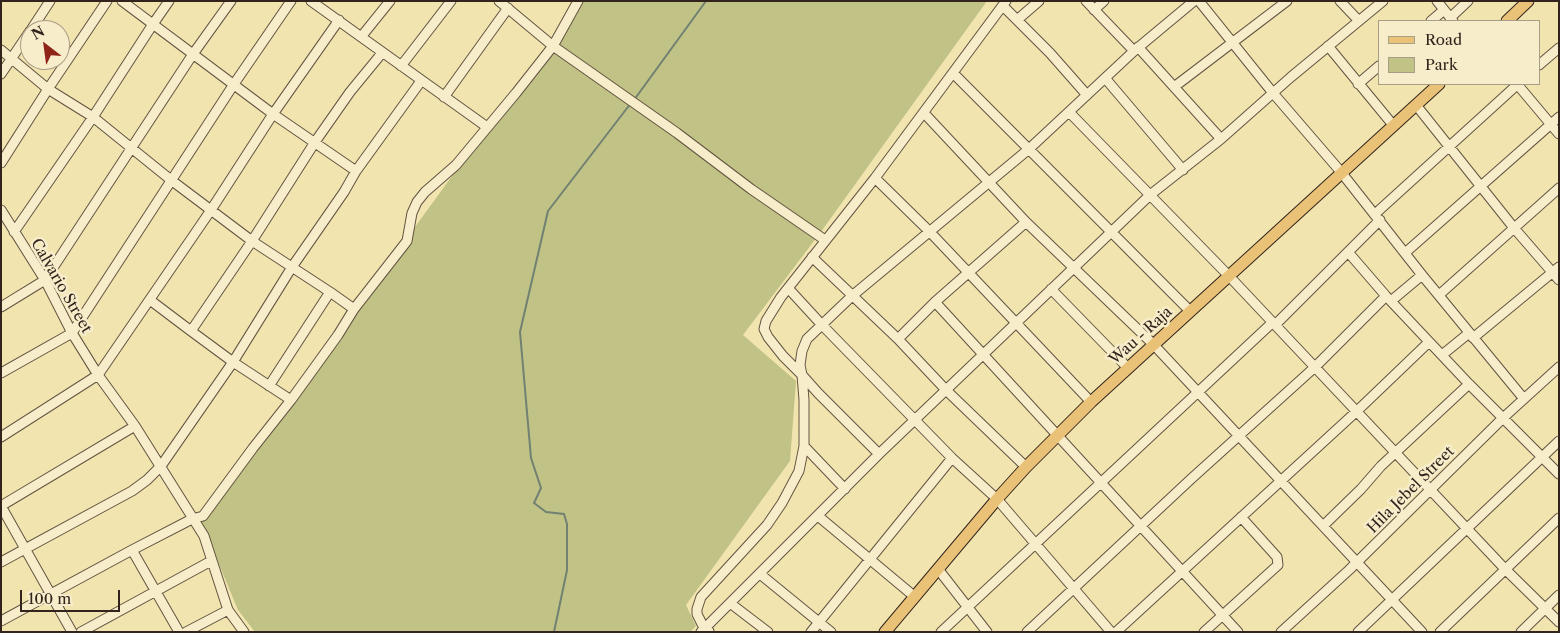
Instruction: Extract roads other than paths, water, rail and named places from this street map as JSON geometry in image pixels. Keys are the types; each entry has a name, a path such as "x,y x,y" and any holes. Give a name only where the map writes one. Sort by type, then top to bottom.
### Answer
{"main road":[{"path":"1508,20 1528,1"},
{"name":"Wau - Raja","path":"886,632 998,498 1091,402 1152,344 1190,312 1438,85"}],"street":[{"path":"37,20 50,1"},
{"path":"1,163 107,1"},
{"path":"122,1 273,114 356,171"},
{"path":"14,232 93,117 169,1"},
{"path":"1,306 45,280 94,208 193,54 231,1"},
{"path":"1,373 72,333 234,84 291,1"},
{"path":"311,1 487,127"},
{"path":"323,9 328,1"},
{"path":"361,37 390,1"},
{"path":"401,66 451,1"},
{"path":"500,1 553,46 825,240"},
{"path":"1,621 132,550 192,519 204,516 338,335 354,309 407,241 412,214 417,202 425,192 456,165 553,46 578,1"},
{"path":"1017,20 1039,1"},
{"path":"1086,1 1174,87 1221,139"},
{"path":"1094,10 1104,1"},
{"path":"1194,1 1136,49 1029,149 852,296 806,339 800,365 804,400 804,446 798,470 782,503 772,518 701,597 697,614 705,631 730,603 879,454 1111,232 1150,196 1221,139 1383,1"},
{"path":"1199,1 1273,93 1378,217 1471,336 1524,399"},
{"path":"1174,87 1287,1"},
{"path":"1340,1 1359,21"},
{"path":"1437,1 1451,19 1468,1"},
{"path":"879,454 818,394 768,337 764,330 771,312 875,178 1005,4 1017,20 1087,95"},
{"path":"444,97 508,8"},
{"path":"1432,20 1444,10"},
{"path":"1,437 98,375 211,210 273,114 339,20"},
{"path":"1,74 20,45"},
{"path":"1328,46 1392,125"},
{"path":"1540,64 1559,48"},
{"path":"1,50 48,89 93,117 171,180 252,241 354,309"},
{"path":"191,330 252,241 315,142 350,92 382,52"},
{"path":"1358,84 1378,67"},
{"path":"953,73 1190,312"},
{"path":"1105,78 1183,170"},
{"path":"1,562 132,491 148,480 161,466 233,362 292,267 344,192 356,171 421,81"},
{"path":"941,632 1197,392 1274,323 1348,252 1378,217 1449,146 1517,85"},
{"path":"1519,85 1559,134"},
{"path":"1416,105 1514,228 1556,270 1559,280"},
{"path":"1069,112 1274,323 1432,489 1505,569 1559,622"},
{"path":"924,113 1026,222 1152,344 1422,632"},
{"path":"1405,253 1559,118"},
{"path":"875,178 929,231 1091,402"},
{"path":"1439,295 1559,188"},
{"name":"Calvario Street","path":"1,210 45,280 72,333 98,375 135,426 204,536 228,610 244,632"},
{"path":"898,339 935,302 1026,222"},
{"path":"1348,252 1429,342 1559,474"},
{"path":"812,257 898,339 946,390 1026,467"},
{"path":"1442,355 1471,336 1556,270"},
{"path":"1027,632 1389,299 1422,274"},
{"path":"788,288 952,458 998,498 1111,632"},
{"path":"1051,289 1128,368"},
{"path":"268,386 330,292"},
{"path":"150,300 233,362 290,400"},
{"path":"935,302 1238,632"},
{"path":"1116,632 1357,411 1429,342"},
{"name":"Hila Jebel Street","path":"1281,632 1357,562 1503,418 1559,367"},
{"path":"1323,526 1361,489 1381,466 1469,384"},
{"path":"72,632 1,506 135,426"},
{"path":"1358,632 1559,441"},
{"path":"804,446 845,489"},
{"path":"811,632 952,458"},
{"path":"818,516 915,597"},
{"path":"1204,632 1278,565 1277,557 1241,517"},
{"path":"1440,632 1559,518"},
{"path":"132,550 179,632"},
{"path":"80,632 211,561"},
{"path":"938,569 988,632"},
{"path":"760,574 831,632"},
{"path":"1521,632 1559,595"},
{"path":"730,603 768,632"},
{"path":"186,632 228,610"}],"waterway":[{"path":"634,100 706,1"},
{"path":"554,632 567,570 567,524 564,514 546,512 534,503 541,488 531,458 520,332 548,211 631,103"}]}
